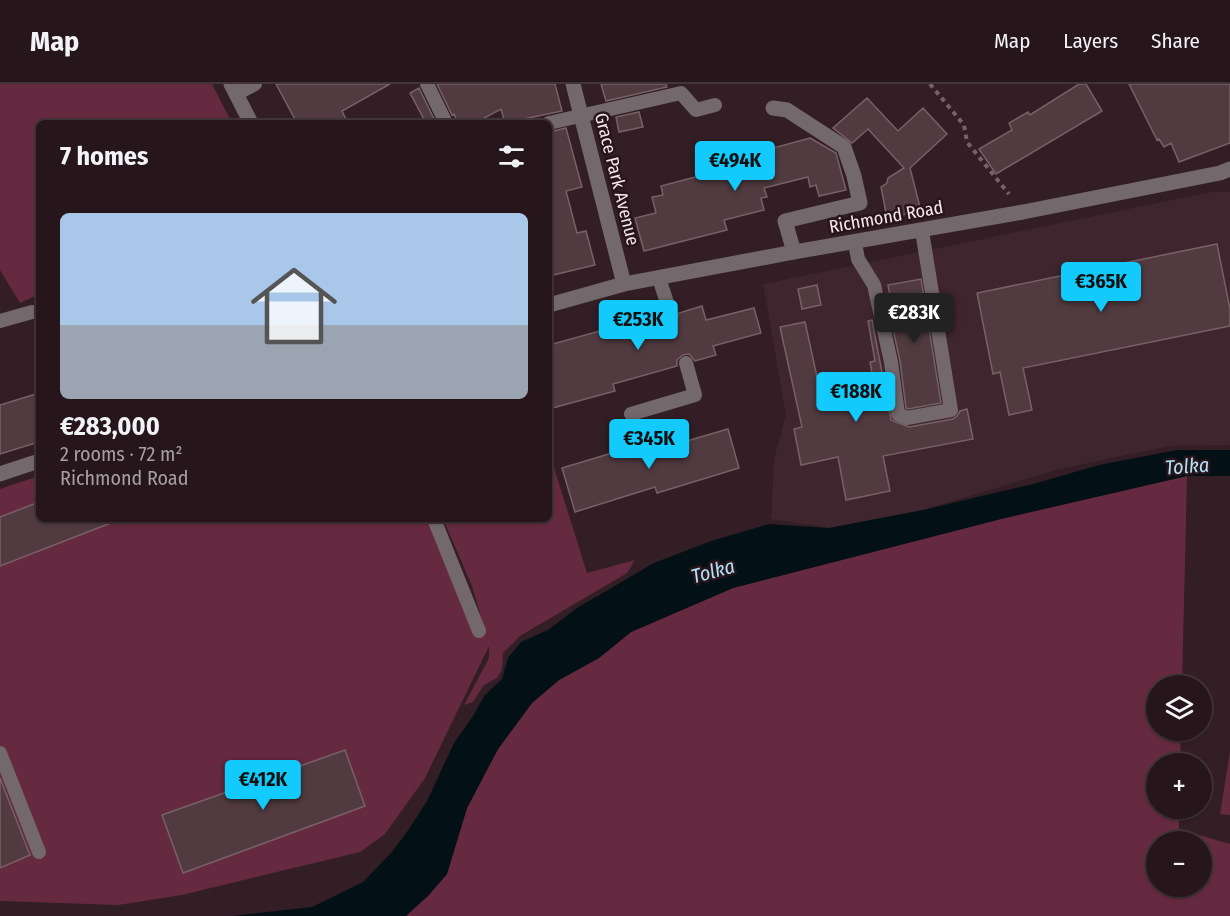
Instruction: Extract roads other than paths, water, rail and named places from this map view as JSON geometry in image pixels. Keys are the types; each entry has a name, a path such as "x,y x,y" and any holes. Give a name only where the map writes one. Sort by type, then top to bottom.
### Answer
{"street":[{"name":"Grace Park Avenue","path":"573,84 624,284"},
{"path":"234,89 250,120"},
{"path":"773,108 787,110 844,147 860,203 785,221 794,252"},
{"name":"Richmond Road","path":"552,304 624,284 1023,212 1220,173 1230,169"},
{"path":"0,474 36,462"}],"lane":[{"path":"234,89 255,84"},
{"path":"427,84 445,120"},
{"path":"552,122 681,93 696,110 715,105"},
{"path":"855,243 858,259 874,285 891,362 898,414 906,418 918,416 951,410 922,231"},
{"path":"659,278 670,312"},
{"path":"0,321 32,312"},
{"path":"631,414 695,394 686,363"},
{"path":"435,522 479,631"},
{"path":"0,753 39,852"}],"water":[{"name":"Tolka","path":"1177,450 1230,450 1230,476 1187,476 1005,518 733,588 631,632 599,658 559,680 532,703 498,749 467,808 447,874 406,916 232,916 312,907 363,882 392,852 409,829 427,801 454,743 485,695 502,679 508,658 521,642 548,630 577,608 654,563 711,541 769,524 829,528 923,510 1033,484 1099,465"}]}
